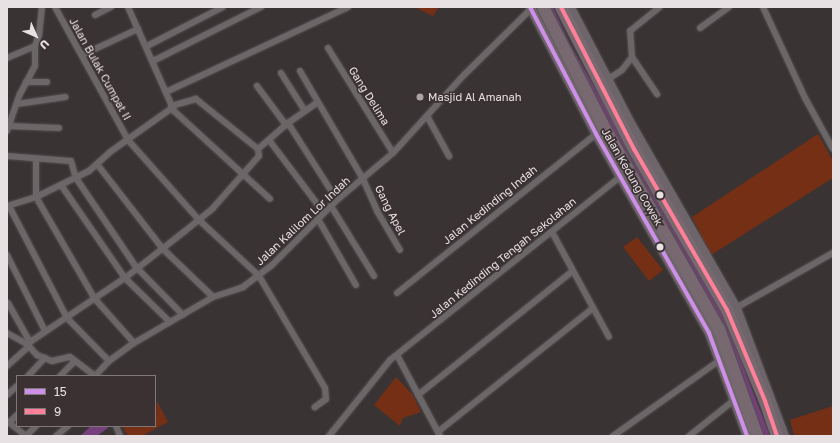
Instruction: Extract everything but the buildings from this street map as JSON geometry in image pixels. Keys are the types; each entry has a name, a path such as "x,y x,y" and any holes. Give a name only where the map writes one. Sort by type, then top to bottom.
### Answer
{"highway":[{"name":"Jalan Kedung Cowek","path":"544,7 650,219 719,329 757,436"},
{"name":"Jalan Kedung Cowek","path":"561,7 727,310 766,401 777,436"}],"main road":[{"name":"Jalan Kedung Cowek","path":"570,7 638,146 736,308 784,436"},
{"name":"Jalan Kedung Cowek","path":"530,8 620,177 650,219 709,333 747,436"}],"street":[{"path":"42,7 39,35 35,46 36,63 26,82 8,128 59,128"},
{"name":"Jalan Bulak Cumpat II","path":"55,7 128,140 199,220 259,276 325,388 326,399 315,407"},
{"path":"95,16 111,7"},
{"path":"128,7 153,61 171,107 242,175 270,199"},
{"path":"146,46 223,7"},
{"path":"153,61 262,7"},
{"path":"166,92 348,7"},
{"path":"657,94 632,57 630,30 660,7"},
{"path":"700,28 729,7"},
{"path":"763,7 805,98 833,149"},
{"name":"Jalan Kalilom Lor Indah","path":"93,375 134,343 213,297 243,287 259,276 336,200 394,153 464,75 530,8"},
{"path":"82,55 138,29"},
{"path":"7,58 35,46"},
{"name":"Gang Delima","path":"328,48 394,153"},
{"path":"607,80 622,70 632,57"},
{"name":"Gang Apel","path":"300,71 317,103 363,179 377,211 400,250"},
{"path":"281,73 305,111"},
{"path":"26,82 47,82"},
{"path":"257,86 287,124 336,200"},
{"path":"17,104 65,97"},
{"path":"7,366 29,344 45,332 67,318 125,278 136,267 199,220 213,208 259,156 258,149 196,99 171,107 97,164 76,178 36,197 8,206 67,318 109,361"},
{"path":"258,149 287,124 317,103"},
{"path":"427,116 449,156"},
{"name":"Jalan Kedinding Indah","path":"397,293 596,134"},
{"path":"269,140 324,213"},
{"path":"7,156 36,160 70,161 76,178 136,267 183,315"},
{"path":"36,160 36,197 95,299 134,343"},
{"path":"97,164 163,248 213,297"},
{"name":"Jalan Kedinding Tengah Sekolahan","path":"330,436 390,360 620,177"},
{"path":"61,185 125,278 170,322"},
{"path":"331,206 374,276"},
{"path":"318,219 356,285"},
{"path":"552,232 609,337"},
{"path":"736,308 833,253"},
{"path":"7,255 45,332"},
{"path":"418,395 573,271"},
{"path":"8,303 29,344"},
{"path":"397,355 439,434 594,308"},
{"path":"7,341 10,334 29,344 45,358 52,361 70,357 93,375"},
{"path":"29,375 45,358"},
{"path":"613,436 720,360"},
{"path":"61,375 75,361"},
{"path":"7,395 16,387"},
{"path":"689,436 733,401"},
{"path":"16,416 8,424 26,436 35,427"},
{"path":"56,436 67,427"}],"shaded area":[{"path":"414,7 439,7 433,16"},
{"path":"546,7 553,7 569,42 723,314 770,436 762,436 739,375"},
{"path":"818,134 833,161 833,178 711,255 692,217"},
{"path":"637,237 663,270 649,281 623,247"},
{"path":"396,377 413,395 421,412 403,418 400,426 374,405"},
{"path":"157,401 168,422 142,436 128,436 123,427 156,427"},
{"path":"833,406 833,436 794,436 790,420"},
{"path":"90,427 108,428 97,436 80,436"}],"transit line":[{"name":"15","path":"530,7 596,134 709,333 747,436"},
{"name":"9","path":"561,7 634,149 727,310 765,401 777,436"}],"place":[{"name":"Masjid Al Amanah","path":"420,97"}]}
